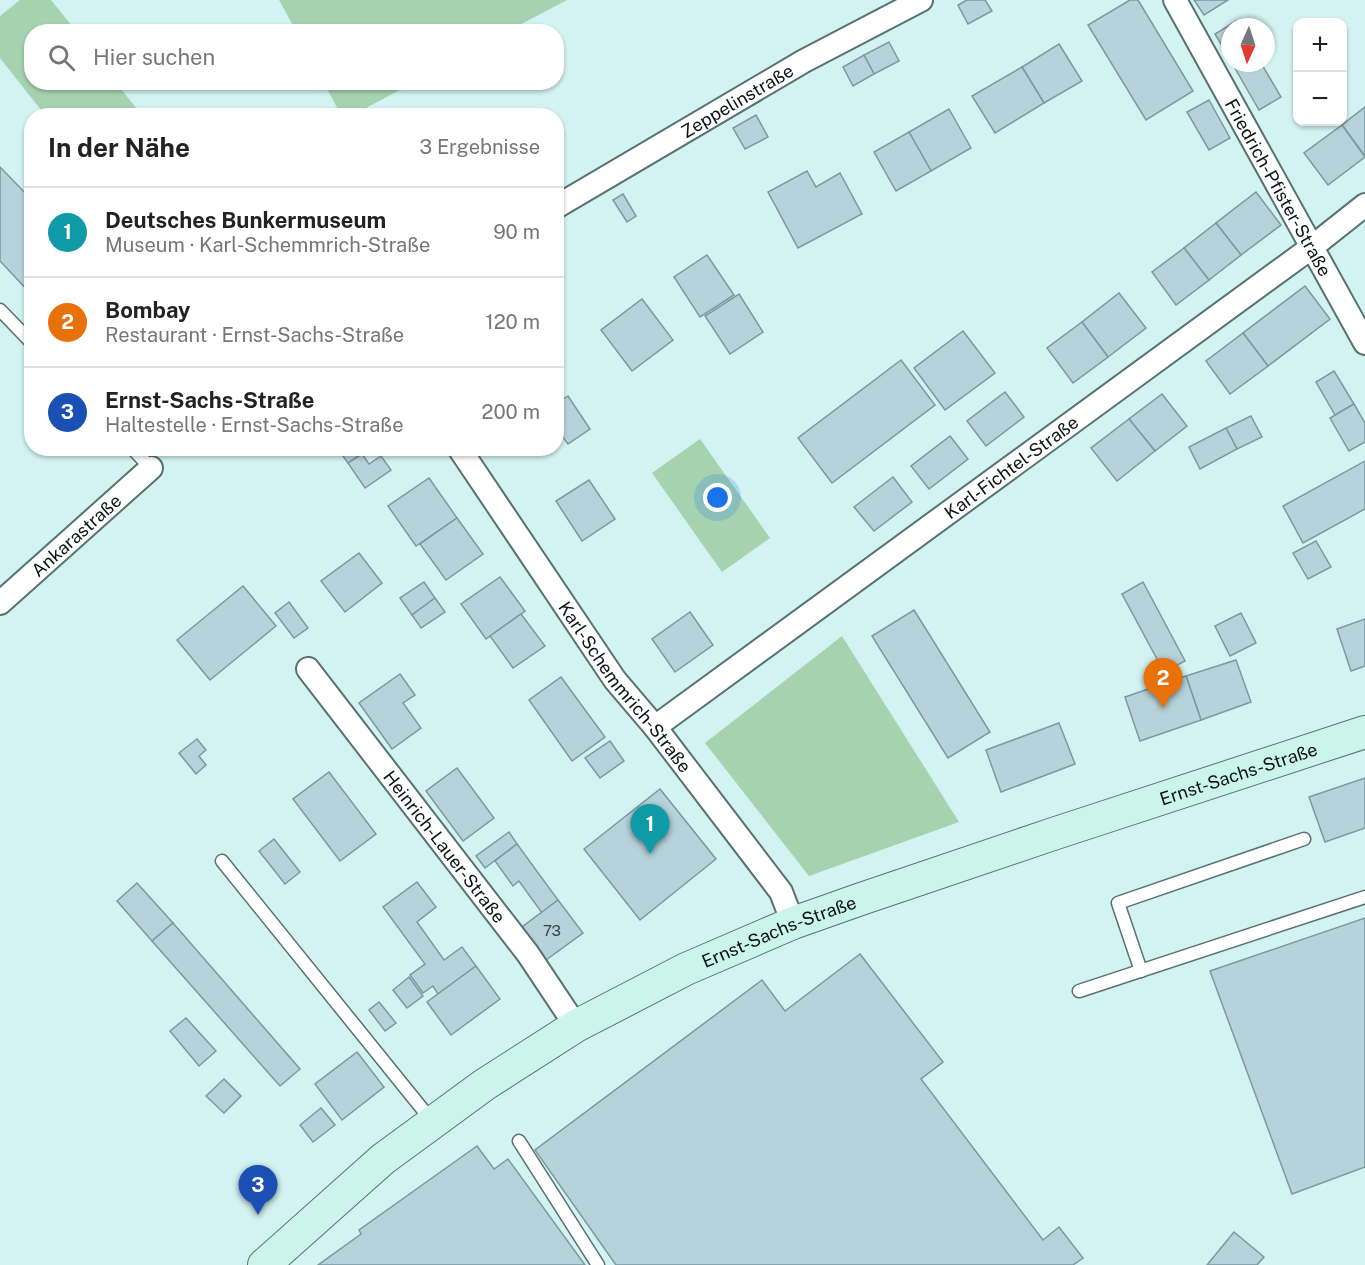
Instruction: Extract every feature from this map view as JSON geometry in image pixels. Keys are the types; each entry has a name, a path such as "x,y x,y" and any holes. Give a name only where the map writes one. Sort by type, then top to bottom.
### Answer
{"main road":[{"name":"Ernst-Sachs-Straße","path":"264,1265 383,1159 484,1085 576,1026 686,969 793,923 1053,834 1365,732"}],"street":[{"name":"Zeppelinstraße","path":"564,202 804,61 921,0"},
{"name":"Friedrich-Pfister-Straße","path":"1175,0 1365,343"},
{"name":"Karl-Fichtel-Straße","path":"655,726 1312,247 1365,205"},
{"name":"Karl-Schemmrich-Straße","path":"464,456 615,680 655,726 782,892 793,923"},
{"name":"Ankarastraße","path":"0,603 151,468"},
{"name":"Heinrich-Lauer-Straße","path":"308,669 528,954 576,1026"}],"lane":[{"path":"0,309 24,334"},
{"path":"140,456 151,468"},
{"path":"1141,971 1118,903 1304,839"},
{"path":"222,861 433,1122"},
{"path":"1079,991 1365,897"},
{"path":"519,1141 598,1265"}],"green space":[{"path":"20,0 51,0 70,24 24,24 24,88 0,58 0,16"},
{"path":"279,0 567,0 521,24 292,24"},
{"path":"25,90 122,90 136,108 39,108"},
{"path":"328,90 400,90 366,108 337,108"},
{"path":"700,439 770,538 722,572 652,473"},
{"path":"842,636 959,822 809,876 705,743"}],"building":[{"path":"967,0 985,0 992,11 968,24 958,5"},
{"path":"1130,0 1138,0 1193,91 1146,120 1088,25"},
{"path":"1194,0 1228,0 1204,15"},
{"path":"1221,30 1221,44 1215,34"},
{"path":"889,42 899,61 874,74 864,55"},
{"path":"1059,44 1082,81 1044,103 1022,67"},
{"path":"864,55 874,74 853,86 843,67"},
{"path":"1022,67 1044,103 995,133 972,96"},
{"path":"1237,72 1266,72 1281,97 1259,110"},
{"path":"1209,100 1230,138 1209,150 1187,112"},
{"path":"1365,107 1365,156 1343,126 1347,126 1347,121"},
{"path":"949,109 971,148 931,171 909,132"},
{"path":"756,115 768,137 745,149 733,128"},
{"path":"1343,126 1365,157 1328,185 1304,153"},
{"path":"909,132 931,171 896,191 874,152"},
{"path":"0,167 24,192 24,286 0,261"},
{"path":"807,171 816,187 840,173 862,214 798,248 768,192"},
{"path":"1256,192 1281,225 1241,255 1216,223"},
{"path":"623,194 636,216 627,222 613,200"},
{"path":"1216,223 1241,255 1209,280 1184,248"},
{"path":"1184,248 1209,280 1176,305 1152,272"},
{"path":"707,255 734,295 700,317 674,277"},
{"path":"1305,286 1330,319 1268,366 1243,333"},
{"path":"1119,293 1146,328 1108,357 1082,322"},
{"path":"739,294 763,332 730,354 705,316"},
{"path":"642,299 673,340 632,371 601,330"},
{"path":"1082,322 1108,357 1073,383 1047,348"},
{"path":"963,331 995,373 945,410 914,368"},
{"path":"1243,333 1268,366 1230,394 1206,361"},
{"path":"901,360 935,405 832,483 798,438"},
{"path":"1334,371 1354,404 1335,415 1316,382"},
{"path":"1005,392 1024,417 986,446 967,421"},
{"path":"1162,394 1187,426 1155,451 1129,419"},
{"path":"568,396 590,429 568,444 564,439 564,399"},
{"path":"1354,404 1365,423 1365,442 1349,451 1330,418"},
{"path":"1251,416 1262,437 1237,449 1226,428"},
{"path":"1129,419 1155,451 1117,481 1091,448"},
{"path":"1226,428 1237,449 1200,469 1189,447"},
{"path":"950,436 968,459 929,489 911,466"},
{"path":"343,456 358,456 348,463"},
{"path":"359,456 363,456 369,464 381,456 391,470 365,488 348,463"},
{"path":"1365,461 1365,509 1303,543 1283,506"},
{"path":"893,477 912,502 874,531 854,507"},
{"path":"429,478 457,518 416,546 388,506"},
{"path":"589,480 615,519 582,541 556,501"},
{"path":"457,518 483,554 446,580 420,544"},
{"path":"1316,541 1331,567 1308,579 1293,553"},
{"path":"359,553 382,583 345,612 321,581"},
{"path":"500,577 525,611 486,639 461,604"},
{"path":"424,582 435,598 412,615 400,598"},
{"path":"1143,582 1185,661 1164,672 1122,594"},
{"path":"243,586 276,626 210,680 177,640"},
{"path":"435,598 445,612 421,628 412,615"},
{"path":"289,602 308,628 294,638 275,613"},
{"path":"914,610 990,732 948,758 872,636"},
{"path":"690,612 713,645 675,672 652,639"},
{"path":"1241,613 1256,643 1230,656 1215,626"},
{"path":"521,614 545,646 513,668 490,636"},
{"path":"1365,619 1365,666 1351,671 1337,629"},
{"path":"1236,660 1251,702 1201,720 1186,676"},
{"path":"400,674 415,695 403,703 421,728 392,749 359,703"},
{"path":"1186,676 1201,720 1140,741 1125,697"},
{"path":"561,677 605,737 572,761 529,700"},
{"path":"1059,723 1075,764 1001,792 986,750"},
{"path":"197,739 206,750 199,756 206,765 196,774 179,753"},
{"path":"610,741 624,761 600,778 585,758"},
{"path":"457,768 494,818 463,841 426,791"},
{"path":"329,772 376,834 340,861 293,799"},
{"path":"1365,778 1365,828 1325,842 1309,797"},
{"path":"660,789 716,859 640,920 584,849"},
{"path":"509,832 517,844 485,868 476,856"},
{"path":"274,839 300,872 285,884 259,851"},
{"path":"517,844 558,900 542,913 519,881 513,886 495,861"},
{"path":"417,882 436,907 417,922 444,960 462,947 476,966 438,994 433,986 423,993 410,975 425,964 383,907"},
{"path":"137,883 173,923 152,941 117,901"},
{"path":"558,900 583,933 546,960 522,927"},
{"path":"1365,918 1365,1167 1292,1194 1210,971"},
{"path":"173,923 300,1069 280,1086 152,941"},
{"path":"860,954 943,1062 921,1079 1043,1240 1059,1227 1083,1258 1073,1265 616,1265 535,1150 762,980 785,1011"},
{"path":"476,966 500,999 451,1035 427,1002"},
{"path":"409,977 423,996 407,1008 393,990"},
{"path":"379,1002 396,1023 385,1031 369,1010"},
{"path":"186,1018 216,1051 199,1066 170,1031"},
{"path":"357,1052 384,1087 342,1120 315,1084"},
{"path":"224,1079 241,1096 224,1113 206,1096"},
{"path":"321,1108 335,1125 313,1142 300,1125"},
{"path":"477,1146 494,1169 508,1159 585,1265 318,1265 361,1234 359,1230"},
{"path":"1234,1232 1264,1257 1257,1265 1207,1265"}],"place":[{"name":"Bombay","path":"1163,708"},
{"name":"Deutsches Bunkermuseum","path":"650,854"},
{"name":"Ernst-Sachs-Straße","path":"258,1215"}]}
